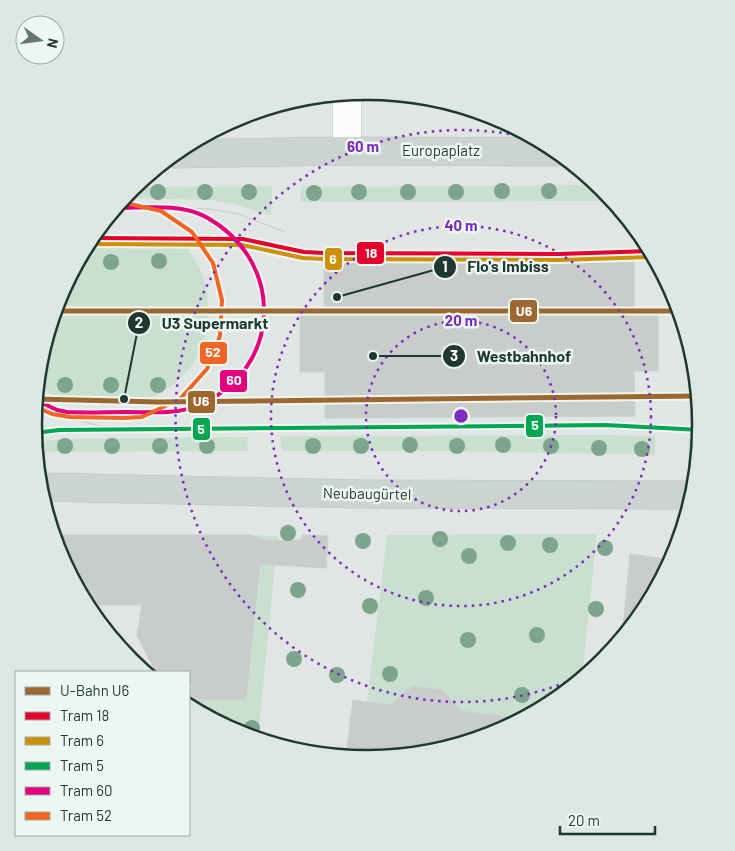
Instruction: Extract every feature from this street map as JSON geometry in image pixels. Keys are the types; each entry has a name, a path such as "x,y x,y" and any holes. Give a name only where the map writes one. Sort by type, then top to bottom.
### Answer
{"main road":[{"name":"Europaplatz","path":"189,154 347,151 543,152"},
{"name":"Neubaugürtel","path":"49,487 362,494 685,495"}],"lane":[{"path":"347,101 347,151"}],"green space":[{"path":"586,185 602,201 300,202 301,187"},
{"path":"272,186 271,215 230,203 210,200 136,198 147,187"},
{"path":"185,245 203,275 207,288 208,322 200,352 183,376 171,386 137,403 88,404 72,402 57,397 44,388 54,341 67,301 96,246"},
{"path":"280,436 655,436 655,455 435,451 282,451"},
{"path":"247,437 248,451 43,452 43,442 75,439"},
{"path":"688,439 692,439 691,455 689,455"},
{"path":"597,534 583,669 548,696 496,724 497,716 461,711 442,690 412,686 390,705 367,701 387,535"},
{"path":"251,535 278,536 259,732 224,717 193,700 246,699 261,553 255,537"}],"building":[{"path":"634,262 634,308 658,308 658,371 634,371 635,416 325,418 325,372 300,372 300,308 324,309 324,264"},
{"path":"62,535 251,535 270,541 301,540 302,535 328,536 326,568 260,564 246,699 193,700 190,698 192,685 190,684 190,671 155,671 137,636 142,605 96,605 76,569"},
{"path":"630,554 664,559 649,588 623,625"},
{"path":"412,686 442,690 461,711 510,717 472,733 431,744 389,750 347,750 353,700 390,705"}],"tram line":[{"name":"52","path":"43,410 52,414 70,417 142,417 180,399 207,369 220,336 222,300 213,263 192,232 161,211 130,204"},
{"path":"156,207 210,209 238,214 285,232"},
{"name":"60","path":"43,403 57,410 67,412 164,412 191,408 227,388 247,367 259,341 264,314 261,286 250,260 232,236 206,217 185,210 162,207 126,208"},
{"name":"18","path":"102,238 243,239 304,252 324,253 559,254 642,251"},
{"name":"6","path":"98,244 242,245 303,258 324,259 559,260 645,257"},
{"path":"43,399 67,415 90,424 127,429"},
{"name":"5","path":"42,432 59,430 606,425 692,430"},
{"path":"42,429 59,430"}],"metro line":[{"name":"U6","path":"64,311 672,311"},
{"name":"U6","path":"43,399 158,402 691,396"}],"place":[{"name":"Flo's Imbiss","path":"337,297"},
{"name":"Westbahnhof","path":"373,356"},
{"name":"U3 Supermarkt","path":"124,399"}]}
